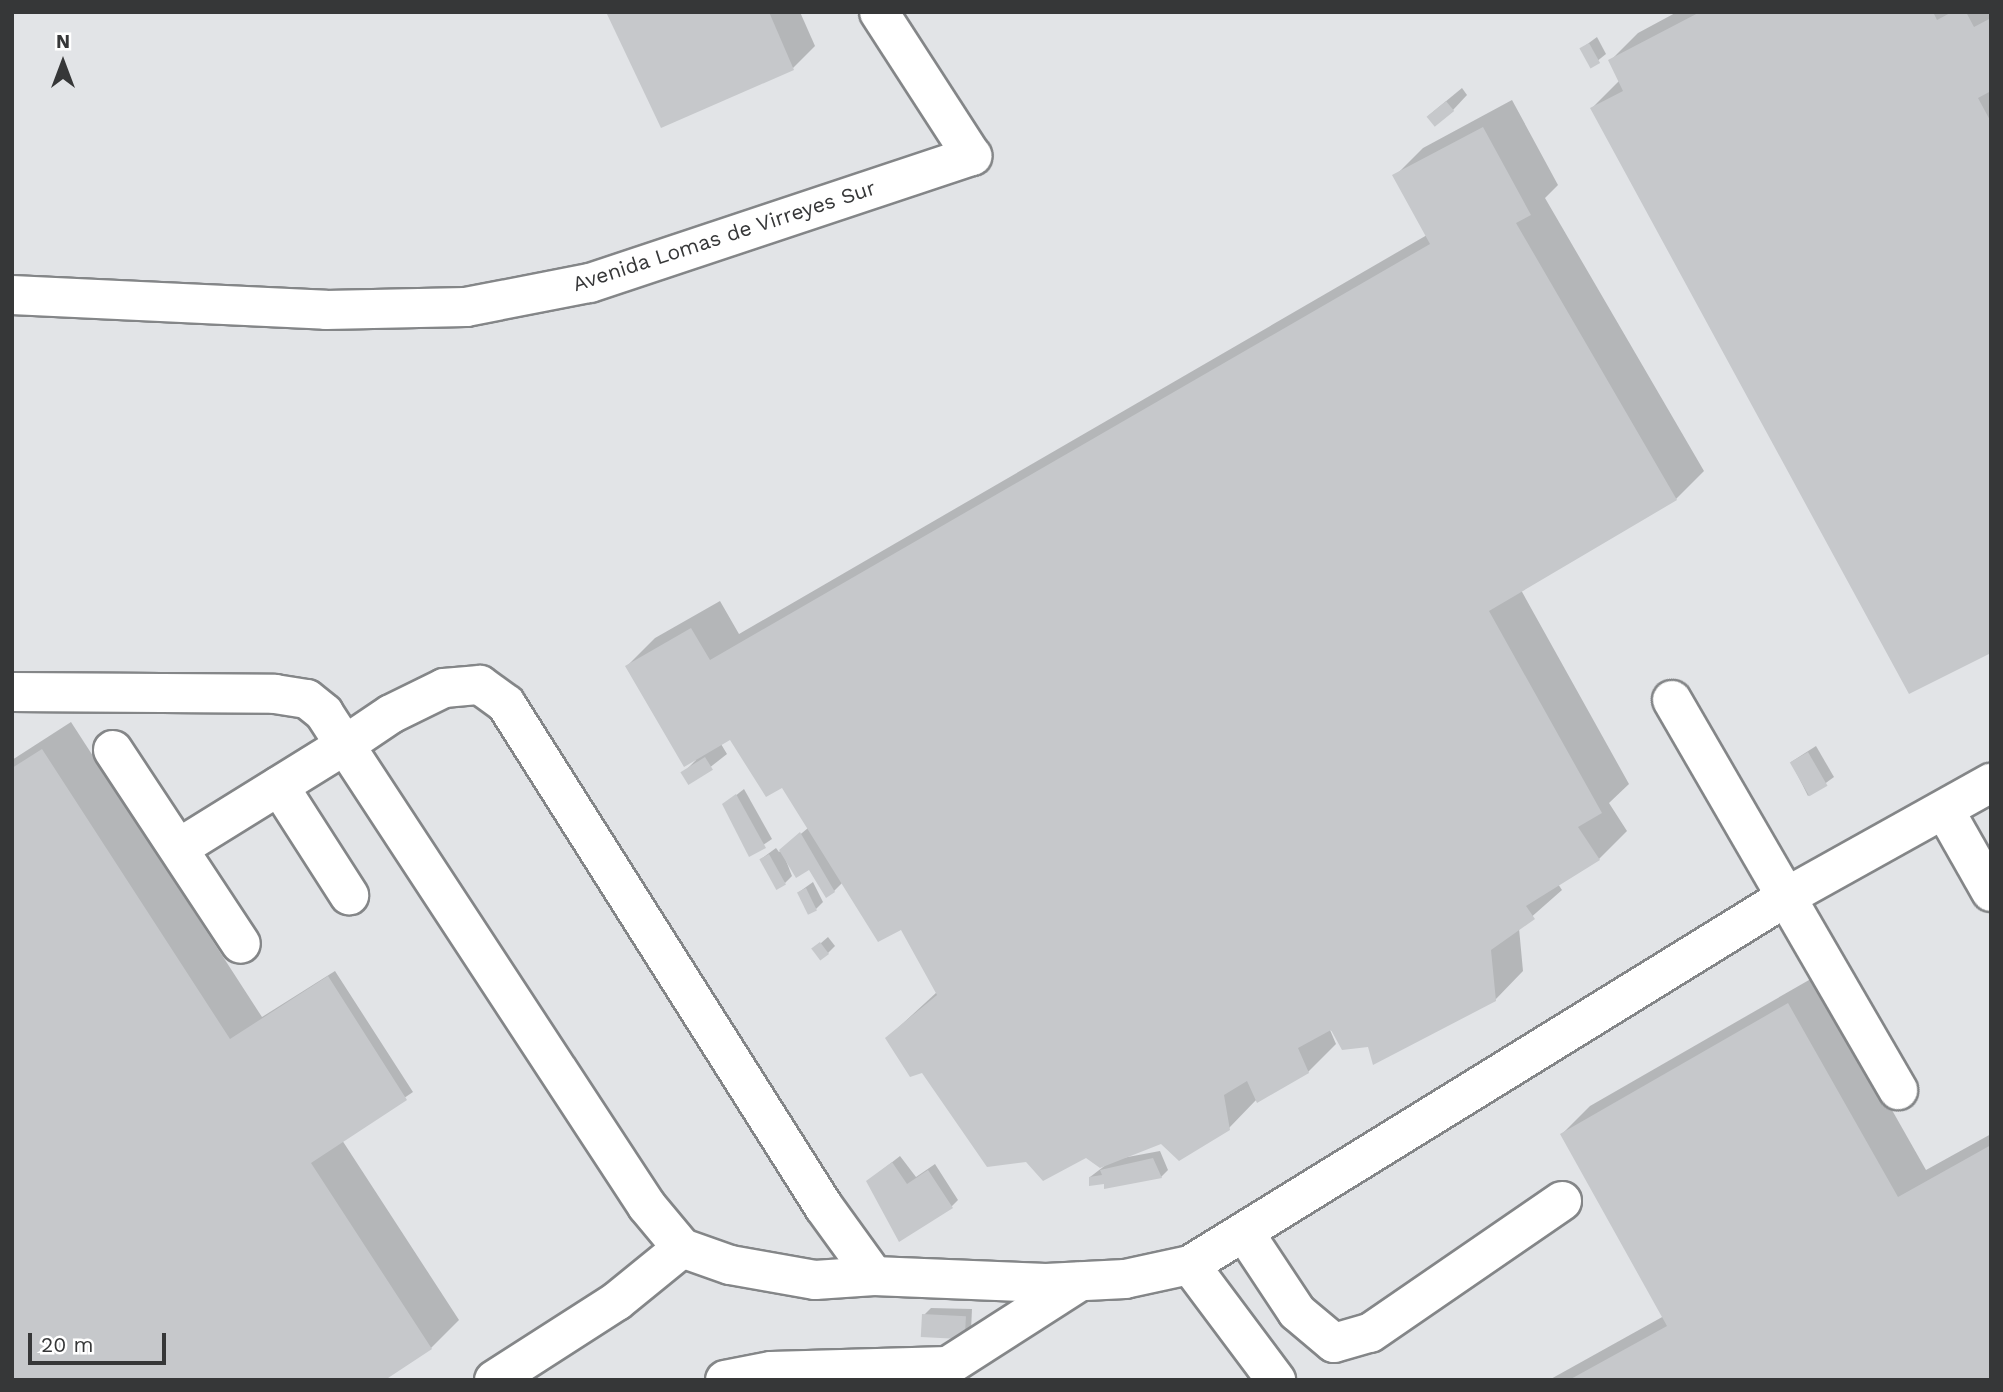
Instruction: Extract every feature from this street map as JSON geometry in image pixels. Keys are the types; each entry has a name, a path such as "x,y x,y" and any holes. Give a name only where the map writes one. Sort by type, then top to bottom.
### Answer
{"lane":[{"name":"Avenida Lomas de Virreyes Sur","path":"12,295 326,310 466,307 590,282 971,156 879,12"},
{"path":"179,848 391,714 444,688 480,685 506,704 824,1207 874,1276"},
{"path":"12,692 275,694 307,699 324,713 647,1206 682,1248 730,1265 815,1280 874,1276 1081,1282 1125,1279 1191,1265 1786,897 1945,811 1991,783"},
{"path":"1672,700 1898,1090"},
{"path":"113,750 241,944"},
{"path":"279,786 349,895"},
{"path":"1945,811 1991,892"},
{"path":"1244,1231 1297,1312 1334,1343 1370,1332 1562,1201"},
{"path":"494,1380 617,1301 682,1248"},
{"path":"1191,1265 1268,1378"},
{"path":"725,1380 771,1371 905,1373 948,1366 1081,1282"}],"building":[{"path":"606,12 769,12 794,70 661,128"},
{"path":"1700,12 1933,12 1937,20 1952,12 1966,12 1974,27 1991,18 1991,91 1978,98 1991,122 1991,653 1909,694 1590,108 1623,91 1608,60"},
{"path":"1589,43 1600,63 1591,68 1579,48"},
{"path":"1446,101 1454,111 1435,127 1427,117"},
{"path":"1483,127 1531,215 1516,223 1677,500 1489,611 1602,813 1578,827 1600,860 1526,906 1535,919 1491,950 1496,1001 1373,1065 1368,1047 1342,1050 1331,1030 1298,1048 1309,1073 1257,1103 1247,1081 1224,1095 1230,1130 1179,1161 1161,1144 1100,1168 1086,1158 1043,1181 1026,1162 987,1167 922,1073 910,1077 885,1038 937,995 901,930 878,942 782,788 766,797 730,740 684,767 625,666 691,628 710,660 1430,244 1392,175"},
{"path":"42,749 230,1039 328,976 407,1100 311,1163 432,1349 385,1380 12,1380 12,768"},
{"path":"1808,752 1828,786 1809,796 1790,762"},
{"path":"705,757 713,770 688,785 680,772"},
{"path":"736,794 766,848 749,857 722,804"},
{"path":"800,832 835,892 826,898 809,870 796,878 779,850"},
{"path":"769,854 786,885 776,890 759,859"},
{"path":"806,888 817,910 808,915 797,892"},
{"path":"820,942 829,954 820,961 811,949"},
{"path":"1788,1003 1898,1197 1991,1145 1991,1380 1569,1380 1667,1326 1560,1134"},
{"path":"1153,1158 1162,1178 1104,1189 1104,1184 1089,1186 1089,1177 1102,1175 1100,1170"},
{"path":"892,1162 907,1184 928,1170 953,1208 899,1242 866,1181"},
{"path":"922,1314 966,1316 965,1339 921,1337"}]}
